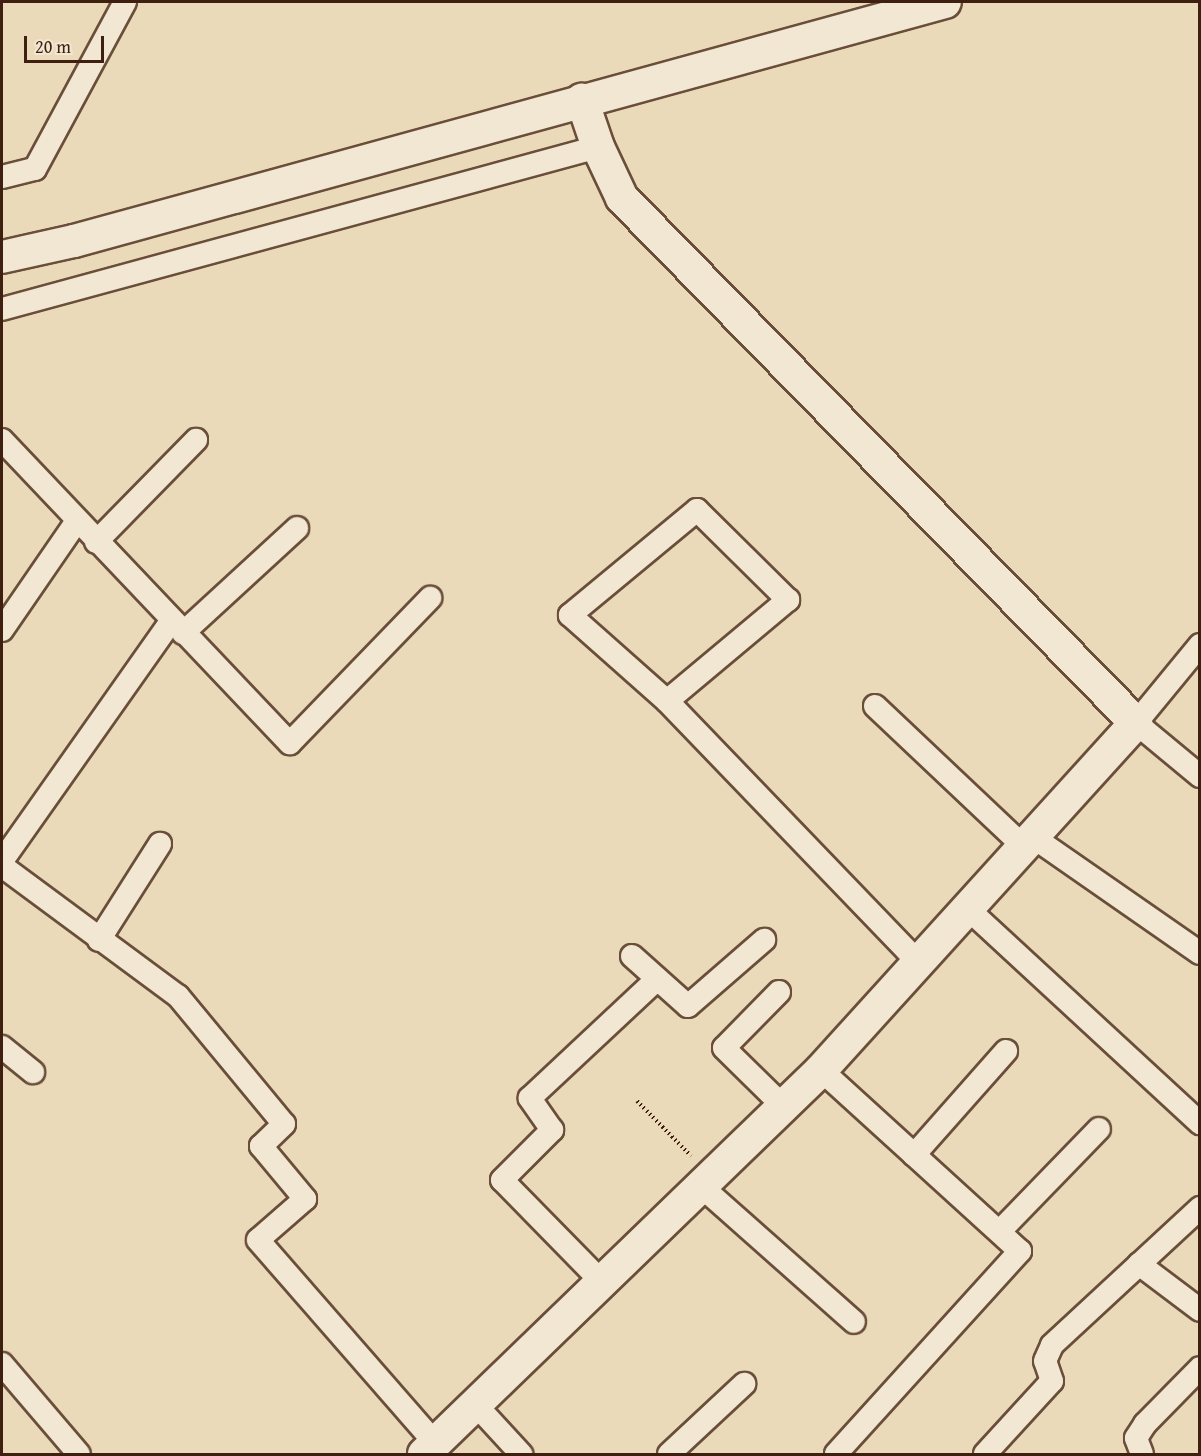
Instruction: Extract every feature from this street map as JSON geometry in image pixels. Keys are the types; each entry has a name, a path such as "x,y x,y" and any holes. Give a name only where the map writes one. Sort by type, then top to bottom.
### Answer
{"street":[{"path":"2,177 35,169 125,2"},
{"path":"3,254 74,241 945,2"},
{"path":"582,100 598,147 622,198 1136,723 1200,776"},
{"path":"2,309 598,147"},
{"path":"96,542 196,440"},
{"path":"2,441 290,743 430,598"},
{"path":"667,701 788,600 697,510 570,615 667,701 919,963"},
{"path":"2,630 77,521"},
{"path":"2,861 178,626 297,528"},
{"path":"2,866 99,940 178,996 284,1124 261,1146 305,1199 258,1240 430,1449 821,1070 1136,723 1200,645"},
{"path":"875,706 1029,842 1200,953"},
{"path":"99,940 160,844"},
{"path":"968,909 1200,1123"},
{"path":"632,956 688,1006 764,940"},
{"path":"603,1283 502,1180 552,1130 530,1098 657,979"},
{"path":"779,992 724,1048 784,1107"},
{"path":"2,1047 33,1072"},
{"path":"915,1155 1006,1051"},
{"path":"821,1070 1020,1251 836,1455"},
{"path":"1000,1231 1099,1129"},
{"path":"707,1182 854,1322"},
{"path":"985,1455 1052,1381 1045,1361 1052,1345 1200,1208"},
{"path":"1139,1264 1200,1310"},
{"path":"2,1364 79,1455"},
{"path":"1142,1455 1136,1438 1145,1424 1200,1368"},
{"path":"669,1455 744,1384"},
{"path":"476,1405 521,1455"}],"path":[{"path":"637,1101 707,1182"}]}
